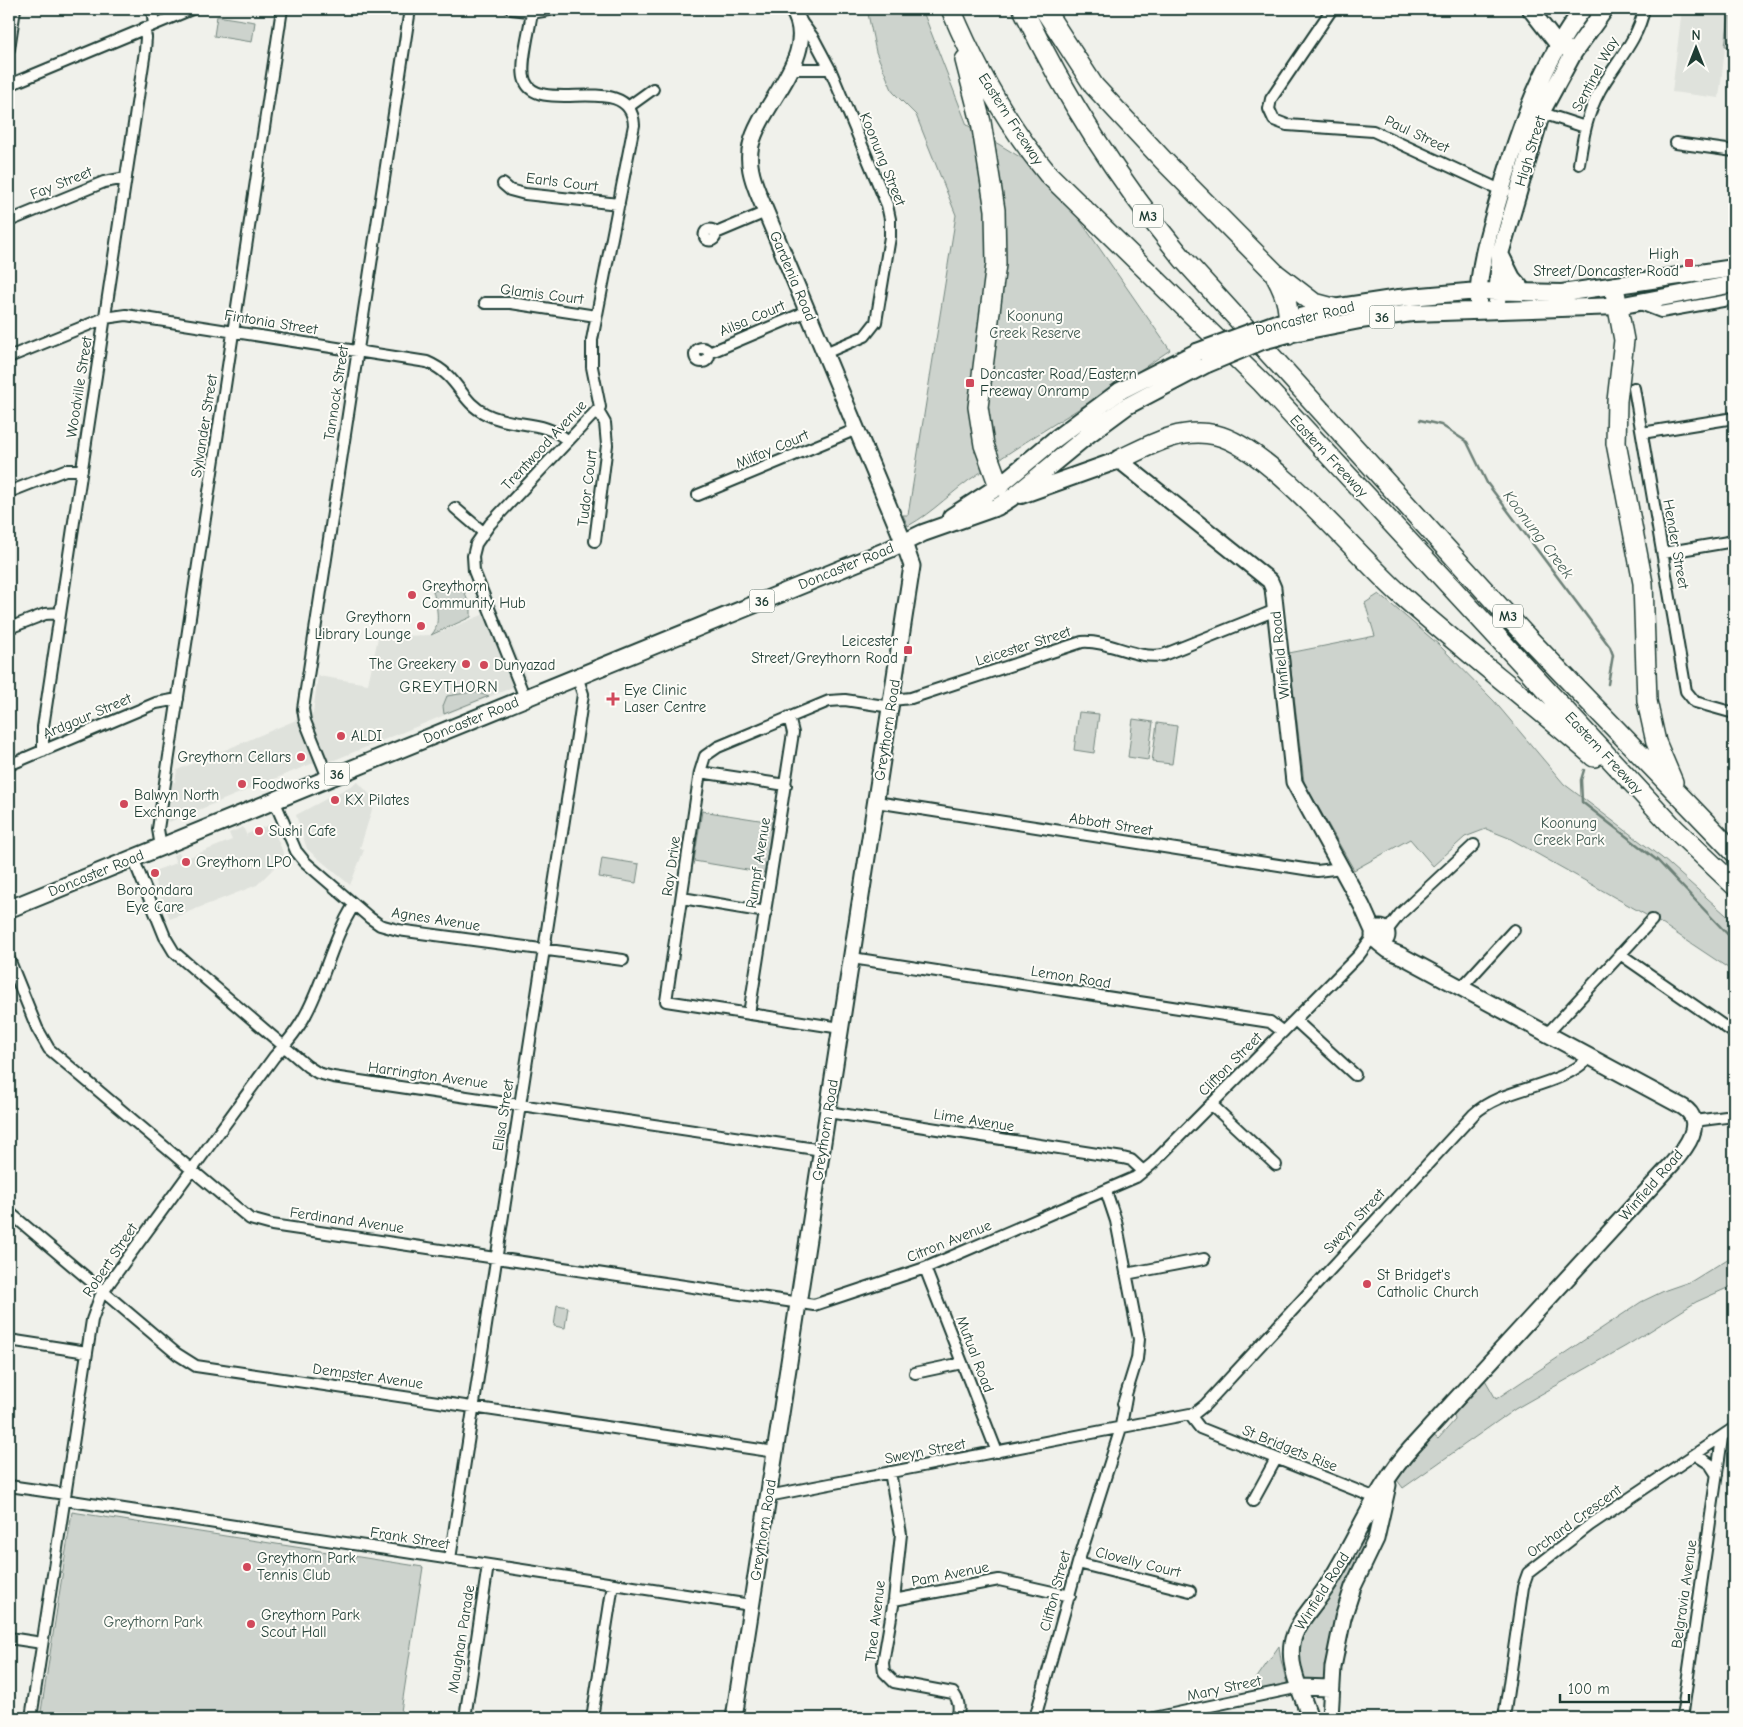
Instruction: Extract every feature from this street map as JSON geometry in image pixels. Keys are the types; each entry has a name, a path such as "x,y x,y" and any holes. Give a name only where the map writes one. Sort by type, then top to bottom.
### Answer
{"highway":[{"name":"Eastern Freeway","path":"1023,9 1045,56 1087,129 1153,223 1183,259 1528,637 1734,852"},
{"path":"1044,9 1080,65 1110,104 1275,273 1314,303 1333,308"},
{"name":"Eastern Freeway","path":"952,11 977,68 993,97 1024,144 1048,174 1262,383 1675,829 1734,886"},
{"path":"952,11 981,122 995,210 996,245 993,293 978,407 984,445 1005,492"},
{"path":"1275,273 1286,295 1285,326"},
{"path":"1614,287 1624,350 1617,401 1616,443 1642,583 1647,701 1656,742 1663,762 1691,808"},
{"name":"36","path":"1119,460 1164,438 1198,433 1229,440 1247,450 1303,498 1398,592 1466,652 1583,747 1675,829"}],"main road":[{"name":"High Street","path":"1478,310 1481,266 1508,194 1534,112 1543,72 1583,9"},
{"name":"High Street","path":"1534,112 1605,9"},
{"name":"High Street","path":"1496,310 1500,254 1508,194"},
{"path":"1500,254 1509,273 1524,292"},
{"path":"1453,293 1471,281 1481,266"},
{"name":"Doncaster Road","path":"1005,492 1054,440 1120,391 1333,308 1478,291 1562,293 1614,287 1734,268"},
{"path":"1651,281 1655,288 1689,283 1712,288"},
{"name":"Doncaster Road","path":"1285,326 1386,316 1478,310 1618,306 1734,284"},
{"name":"Doncaster Road","path":"9,908 904,543 1005,492 1119,460"}],"street":[{"path":"9,49 15,9"},
{"path":"152,9 154,24"},
{"path":"9,85 192,9"},
{"name":"Sylvander Street","path":"161,846 158,829 282,9"},
{"name":"Tannock Street","path":"328,778 305,721 303,709 410,9"},
{"path":"511,9 532,12 556,9"},
{"name":"Paul Street","path":"1332,9 1271,99 1269,110 1271,117 1287,125 1373,131 1508,194"},
{"path":"1530,9 1574,52"},
{"path":"1537,9 1561,41"},
{"name":"Sentinel Way","path":"1579,164 1585,127 1600,90 1640,25 1644,9"},
{"path":"532,12 523,73 525,82 531,90 540,93 612,98 628,107 653,89"},
{"name":"Koonung Street","path":"795,13 814,39 830,69 887,205 891,227 878,315 873,327 865,336 825,353"},
{"name":"Gardenia Road","path":"795,13 798,50 792,69 758,126 751,145 750,167 766,212 904,543"},
{"name":"Woodville Street","path":"43,750 43,727 145,51 146,37 144,28"},
{"path":"792,69 830,69"},
{"name":"Trentwood Avenue","path":"524,698 475,579 474,552 483,532 598,411 601,404 594,381 591,357 596,316 634,126 628,107"},
{"name":"Sentinel Way","path":"1534,112 1585,127"},
{"path":"1676,144 1734,150"},
{"name":"Fay Street","path":"9,221 104,182 126,178"},
{"name":"Earls Court","path":"503,184 510,190 525,194 619,204"},
{"path":"716,233 766,212"},
{"path":"1637,302 1661,312 1734,299"},
{"name":"Glamis Court","path":"485,303 511,303 596,316"},
{"name":"Ailsa Court","path":"709,353 808,311"},
{"name":"Fintonia Street","path":"9,357 105,318 121,315 420,360 436,365 454,380 469,402 480,411 501,420 550,428 568,441"},
{"name":"Hender Street","path":"1634,388 1686,691 1695,702 1734,713"},
{"name":"Tudor Court","path":"595,541 607,439 606,423 598,411"},
{"path":"1642,433 1734,418"},
{"name":"Tudor Court","path":"590,419 607,439"},
{"name":"Milfay Court","path":"698,495 856,429"},
{"name":"Winfield Road","path":"1119,460 1266,575 1273,588 1276,610 1294,782 1379,935 1402,956 1683,1107 1690,1112 1694,1121 1691,1137 1678,1157 1413,1446 1392,1472 1380,1500 1294,1635 1292,1655 1310,1718"},
{"path":"9,492 65,470 82,470"},
{"path":"455,508 483,532"},
{"path":"1663,553 1734,541"},
{"name":"Greythorn Road","path":"734,1718 912,566 904,543"},
{"name":"Leicester Street","path":"891,704 1082,642 1093,642 1148,656 1163,655 1276,610"},
{"path":"9,628 45,614 60,613"},
{"name":"Ellsa Street","path":"450,1559 582,698 577,676"},
{"name":"Ardgour Street","path":"9,765 161,702 178,699"},
{"name":"Ray Drive","path":"841,1028 666,1001 700,772 703,760 712,750 834,700 891,704"},
{"name":"Rumpf Avenue","path":"749,1014 786,785 793,733 789,717"},
{"path":"700,772 786,785"},
{"name":"Agnes Avenue","path":"274,800 299,856 354,905 380,925 398,930 623,960"},
{"name":"Abbott Street","path":"876,802 1317,871 1342,868"},
{"name":"Clifton Street","path":"1035,1718 1126,1398 1139,1343 1111,1189 1139,1174 1400,914 1474,844"},
{"name":"Harrington Avenue","path":"133,858 165,937 174,952 307,1066 325,1075 822,1150"},
{"path":"682,898 766,912"},
{"name":"Robert Street","path":"30,1718 94,1312 103,1292 307,1014 338,931 354,905"},
{"path":"1547,1034 1652,920"},
{"path":"1461,988 1514,930"},
{"path":"1620,954 1734,1032"},
{"name":"Lemon Road","path":"852,958 1270,1022 1283,1032"},
{"name":"Ferdinand Avenue","path":"9,959 37,1028 50,1049 244,1214 263,1223 496,1256 799,1303"},
{"path":"1295,1020 1355,1075"},
{"name":"Sweyn Street","path":"768,1496 1190,1416 1205,1405 1474,1114 1488,1104 1568,1073 1590,1057"},
{"path":"1211,1104 1276,1165"},
{"name":"Lime Avenue","path":"828,1112 1115,1157 1139,1174"},
{"path":"1694,1121 1734,1116"},
{"name":"Citron Avenue","path":"799,1303 818,1304 925,1268 1111,1189"},
{"name":"Dempster Avenue","path":"9,1212 177,1354 196,1366 775,1452"},
{"path":"1126,1274 1204,1259"},
{"name":"Mutual Road","path":"925,1268 996,1452"},
{"path":"9,1340 87,1352"},
{"path":"916,1373 962,1363"},
{"name":"St Bridgets Rise","path":"1190,1416 1200,1428 1380,1500"},
{"name":"Orchard Crescent","path":"1504,1718 1523,1587 1528,1573 1590,1525 1722,1438 1734,1428"},
{"name":"Belgravia Avenue","path":"1682,1718 1722,1438"},
{"path":"1696,1455 1710,1464 1717,1475"},
{"path":"1253,1501 1276,1459"},
{"name":"Thea Avenue","path":"890,1472 901,1534 894,1600 883,1663 884,1672 894,1682 953,1693 958,1698 958,1718"},
{"name":"Frank Street","path":"9,1486 65,1497 751,1606"},
{"name":"Winfield Road","path":"1330,1718 1330,1688 1343,1618 1353,1587 1376,1539 1380,1500"},
{"name":"Clovelly Court","path":"1078,1563 1190,1591"},
{"name":"Maughan Parade","path":"465,1718 488,1565"},
{"name":"Pam Avenue","path":"894,1600 1000,1580 1070,1596"},
{"path":"592,1718 613,1584"},
{"path":"9,1638 42,1643"},
{"path":"1300,1687 1330,1688"},
{"name":"Mary Street","path":"1154,1718 1300,1687"}],"shaded area":[{"path":"1682,9 1730,9 1719,98 1672,92"},
{"path":"497,609 528,681 332,761 311,764 169,822 167,816 172,782 175,782 177,770 313,713 318,676 368,684 379,633 400,636 433,635"},
{"path":"358,782 375,800 360,848 364,850 350,885 307,849 296,815"},
{"path":"271,824 285,857 257,885 170,919 151,872 176,863 173,855 179,853 182,860 232,840 229,833 243,827 247,836 247,834"}],"green space":[{"name":"Koonung Creek Reserve","path":"867,9 922,9 967,125 1048,174 1170,350 1001,458 908,526 903,515 908,515 956,215 916,115 893,92 876,52"},
{"path":"1730,9 1734,9 1734,47 1725,46"},
{"path":"217,16 255,22 252,42 214,36"},
{"path":"462,586 471,609 471,617 431,635 437,620 437,608 433,591"},
{"name":"Koonung Creek Park","path":"1379,594 1438,644 1494,701 1564,784 1662,858 1734,922 1734,972 1662,924 1509,838 1486,829 1465,837 1433,866 1410,839 1354,870 1304,782 1289,653 1375,636 1365,603"},
{"path":"473,692 489,696 444,714 443,706 447,696"},
{"path":"1079,712 1099,714 1094,753 1074,750"},
{"path":"1133,719 1153,722 1148,760 1128,757"},
{"path":"1157,723 1177,726 1172,764 1152,762"},
{"path":"702,811 772,822 765,873 694,861"},
{"path":"602,858 639,864 636,883 599,877"},
{"path":"1734,1255 1734,1285 1696,1302 1626,1346 1515,1409 1403,1488 1397,1480 1432,1434 1438,1439 1455,1420 1453,1411 1484,1378 1496,1399 1641,1302 1666,1290 1692,1281"},
{"path":"557,1305 568,1307 565,1328 554,1326"},
{"name":"Greythorn Park","path":"72,1512 423,1567 400,1718 40,1718"},
{"path":"1360,1537 1368,1539 1327,1682 1304,1682 1294,1645"},
{"path":"1279,1646 1287,1684 1256,1691 1254,1682"}],"waterway":[{"name":"Koonung Creek","path":"1420,420 1441,425 1467,442 1487,483 1610,647 1613,655 1608,684"},
{"name":"Koonung Creek","path":"1584,770 1581,780 1582,802 1658,861 1734,941"}],"place":[{"name":"High Street/Doncaster Road","path":"1689,263"},
{"name":"Doncaster Road/Eastern Freeway Onramp","path":"970,383"},
{"name":"Greythorn Community Hub","path":"412,595"},
{"name":"Greythorn Library Lounge","path":"421,626"},
{"name":"Leicester Street/Greythorn Road","path":"908,650"},
{"name":"The Greekery","path":"466,664"},
{"name":"Dunyazad","path":"484,665"},
{"name":"Eye Clinic Laser Centre","path":"613,699"},
{"name":"ALDI","path":"341,736"},
{"name":"Greythorn Cellars","path":"301,757"},
{"name":"Foodworks","path":"242,784"},
{"name":"KX Pilates","path":"335,800"},
{"name":"Balwyn North Exchange","path":"124,804"},
{"name":"Sushi Cafe","path":"259,831"},
{"name":"Greythorn LPO","path":"186,862"},
{"name":"Boroondara Eye Care","path":"155,873"},
{"name":"St Bridget's Catholic Church","path":"1367,1284"},
{"name":"Greythorn Park Tennis Club","path":"247,1567"},
{"name":"Greythorn Park Scout Hall","path":"251,1624"}],"district":[{"name":"GREYTHORN","path":"449,686"}]}
